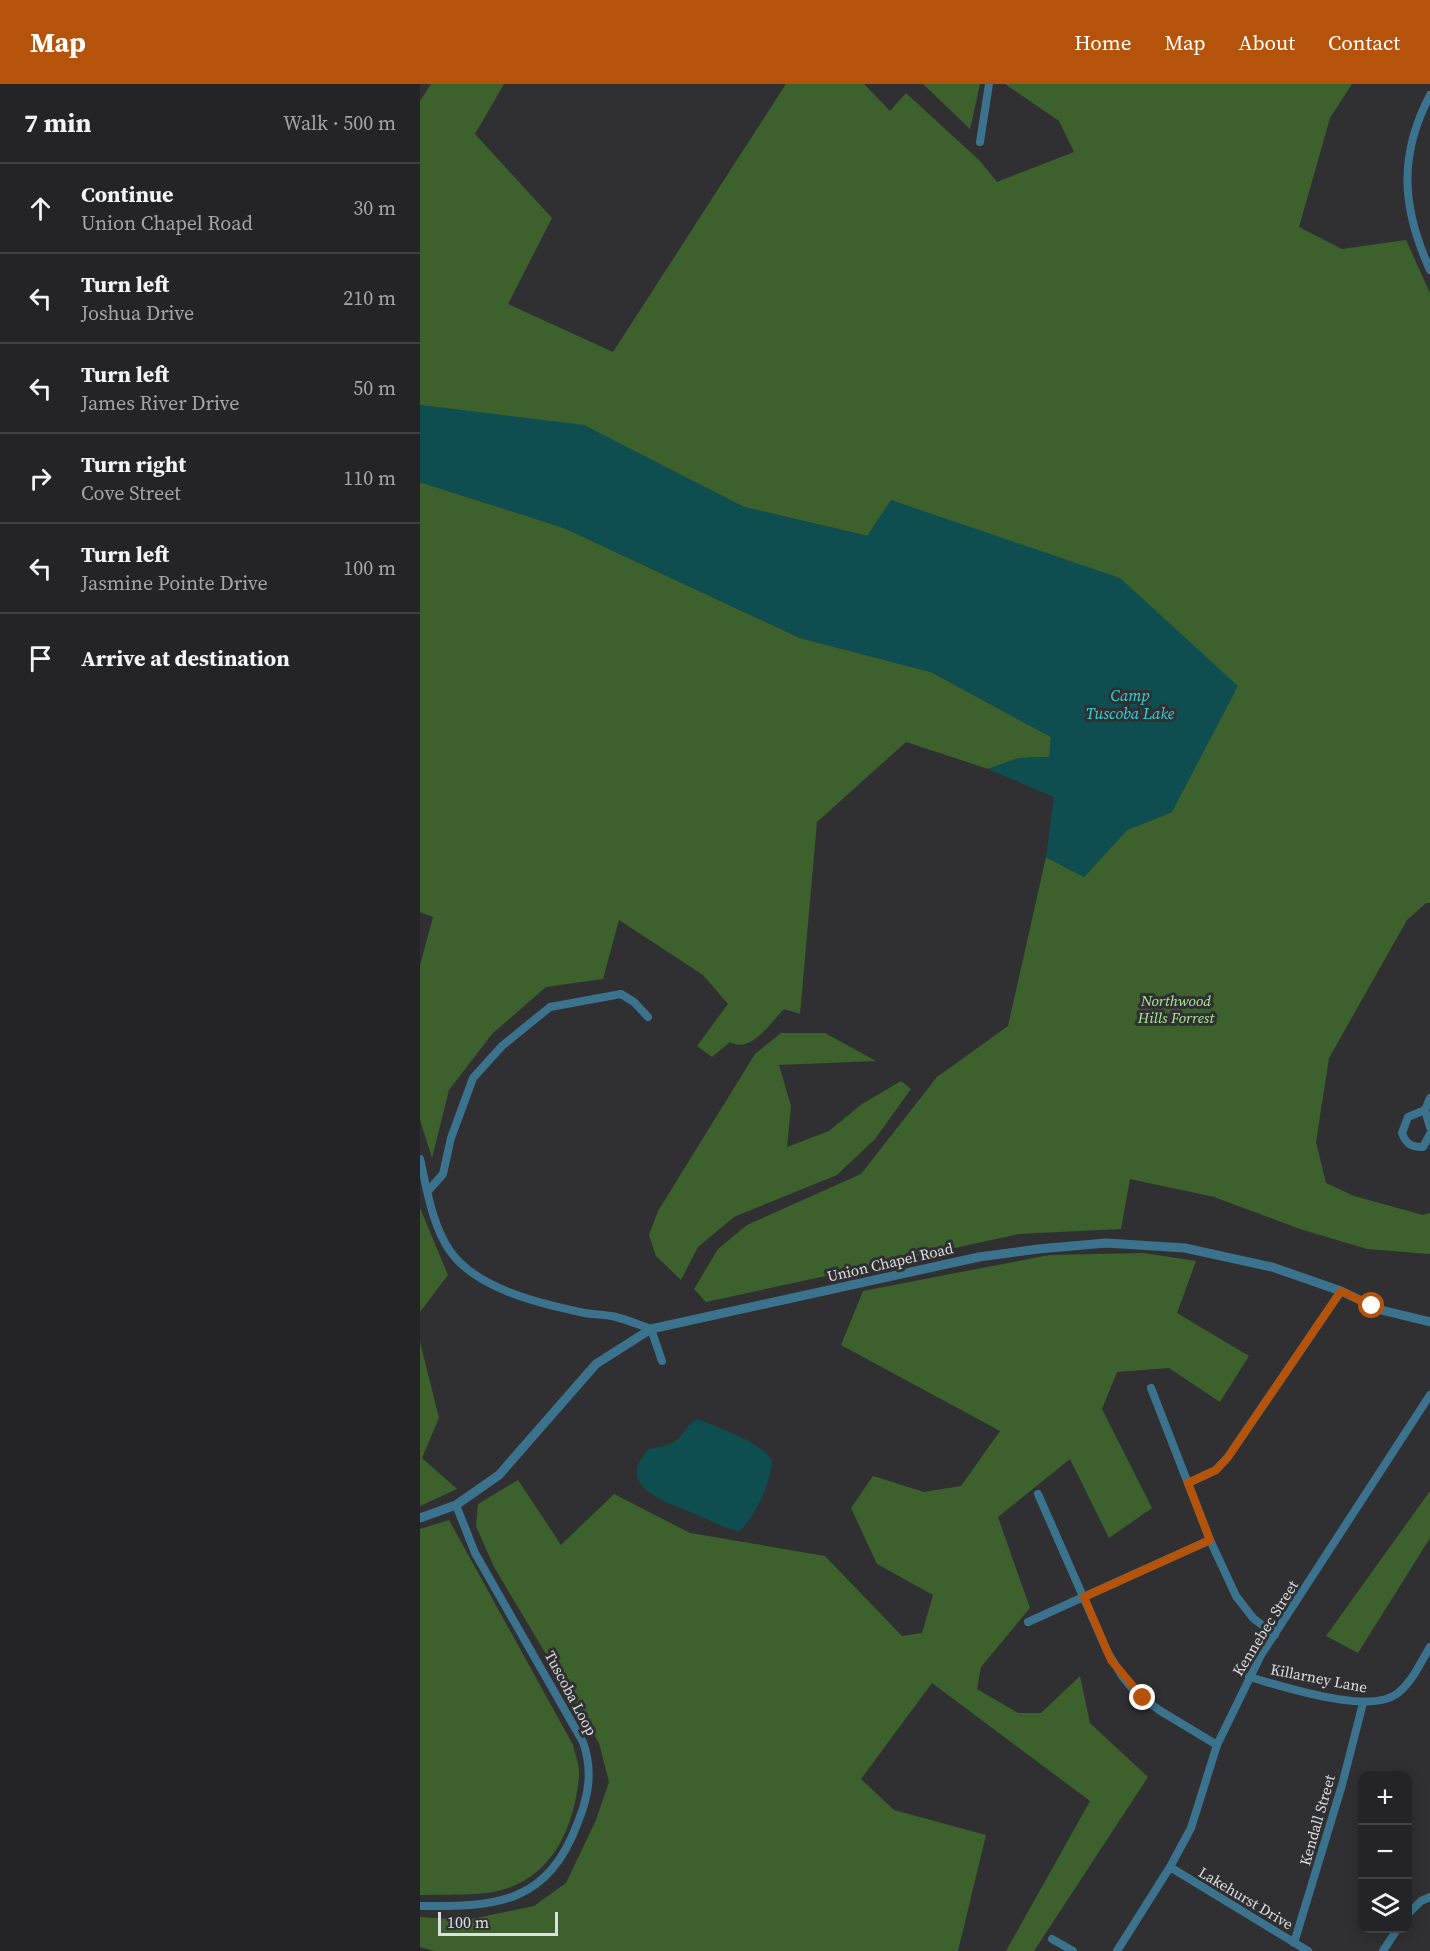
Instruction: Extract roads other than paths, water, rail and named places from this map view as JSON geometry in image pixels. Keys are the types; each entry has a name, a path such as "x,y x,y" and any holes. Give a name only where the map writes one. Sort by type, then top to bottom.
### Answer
{"street":[{"path":"980,142 989,84"},
{"path":"1430,95 1413,141 1407,188 1412,228 1430,270"},
{"path":"428,1191 443,1174 454,1128 473,1078 502,1046 530,1021 550,1007 621,994 634,1002 648,1017"},
{"path":"1430,1098 1425,1110 1430,1127"},
{"path":"1425,1110 1408,1117 1403,1124 1402,1133 1405,1142 1413,1147 1423,1147 1430,1134"},
{"path":"420,1159 440,1233 449,1250 478,1276 505,1289 551,1305 616,1317 651,1329 662,1361"},
{"name":"Union Chapel Road","path":"420,1518 456,1505 484,1487 512,1461 596,1364 651,1329 697,1321 979,1257 1077,1245 1146,1244 1224,1254 1272,1267 1341,1291 1382,1310 1430,1322"},
{"path":"1188,1483 1216,1470 1228,1457 1341,1291"},
{"path":"1151,1388 1210,1540 1246,1612 1275,1635"},
{"name":"Kennebec Street","path":"1117,1951 1170,1867 1198,1809 1217,1744 1249,1677 1430,1395"},
{"path":"1038,1494 1111,1660 1135,1692 1159,1710 1217,1744"},
{"name":"Tuscoba Loop","path":"420,1906 477,1903 507,1898 526,1892 543,1881 557,1867 568,1849 586,1801 589,1780 583,1742 475,1553 456,1505"},
{"path":"1028,1622 1210,1540"},
{"name":"Killarney Lane","path":"1249,1677 1363,1703 1380,1702 1396,1695 1410,1681 1430,1648"},
{"name":"Kendall Street","path":"1294,1943 1342,1785 1363,1703"},
{"name":"Lakehurst Drive","path":"1170,1867 1308,1951"},
{"path":"1412,1910 1430,1897"},
{"path":"1383,1951 1395,1933"},
{"path":"1052,1939 1073,1951"}],"water":[{"name":"Camp Tuscoba Lake","path":"420,405 584,425 744,507 867,536 891,500 1120,578 1238,686 1172,812 1127,830 1084,877 1046,857 1054,797 988,769 1019,758 1049,757 1051,737 931,672 800,638 564,528 420,482"},
{"path":"698,1419 750,1442 767,1454 772,1461 769,1478 761,1499 745,1526 739,1531 671,1504 648,1491 640,1483 637,1474 639,1462 649,1449 674,1442 690,1424"}],"park label":[{"name":"Northwood Hills Forrest","path":"1176,1008"}]}
